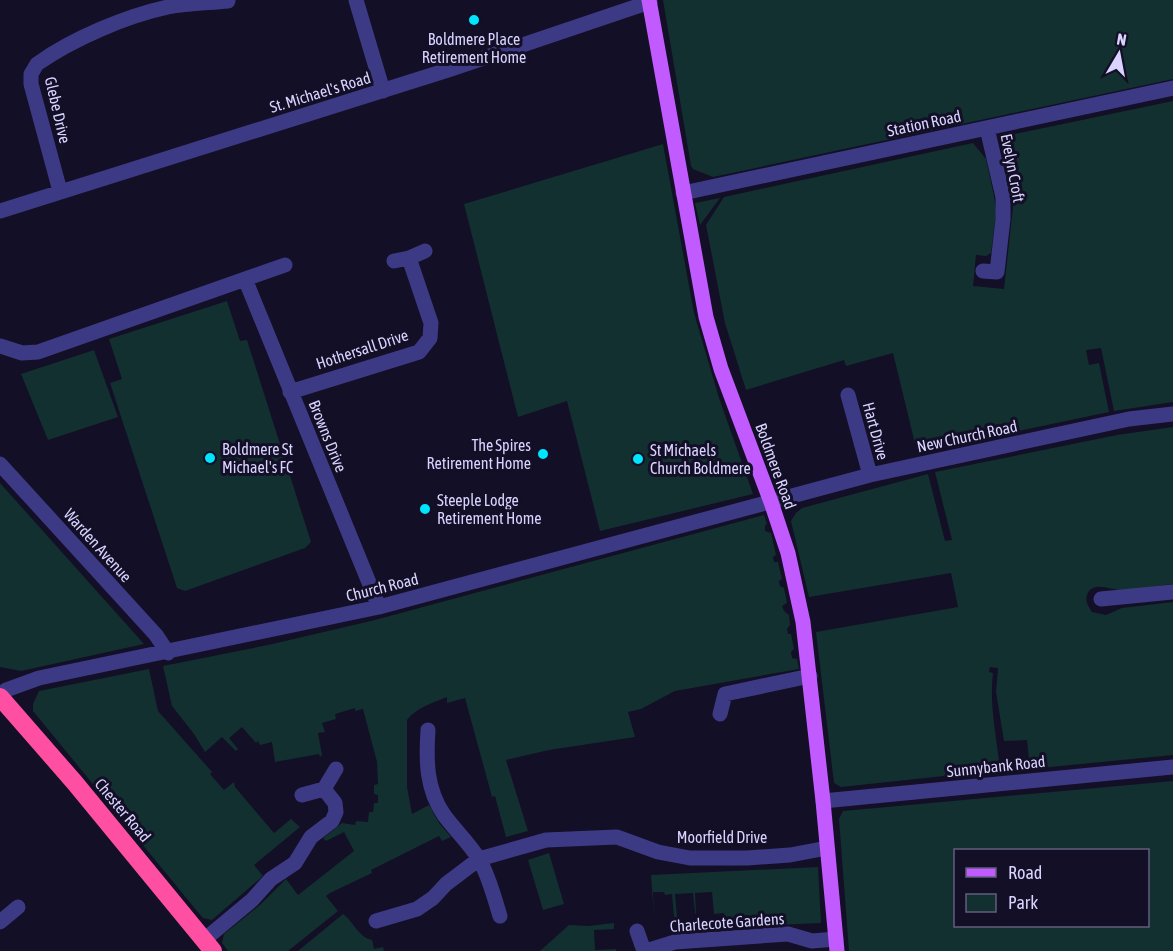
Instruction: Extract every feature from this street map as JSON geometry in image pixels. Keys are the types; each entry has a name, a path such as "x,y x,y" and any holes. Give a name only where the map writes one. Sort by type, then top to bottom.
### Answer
{"highway":[{"name":"Chester Road","path":"0,696 209,945"}],"main road":[{"name":"Boldmere Road","path":"649,1 706,317 722,369 788,553 803,622 837,945"}],"street":[{"path":"356,0 383,92"},
{"name":"Glebe Drive","path":"60,191 31,84 31,74 37,64 106,27 149,12 195,2 228,1"},
{"name":"St. Michael's Road","path":"0,210 383,92 649,1"},
{"name":"Station Road","path":"683,193 1173,88"},
{"name":"Evelyn Croft","path":"983,271 997,272 1003,219 1003,198 987,128"},
{"name":"Hothersall Drive","path":"290,392 419,352 430,338 431,323 401,260 425,251"},
{"path":"0,346 21,353 38,352 285,265"},
{"name":"Browns Drive","path":"245,279 379,607"},
{"name":"Hart Drive","path":"848,395 870,476"},
{"name":"New Church Road","path":"771,502 870,476 1129,419 1173,414"},
{"name":"Warden Avenue","path":"0,464 156,635 168,653"},
{"name":"Church Road","path":"0,696 6,690 39,678 168,653 379,607 771,502"},
{"path":"1101,598 1173,592"},
{"path":"720,714 725,694 810,676"},
{"path":"428,730 427,760 432,792 446,817 478,859 487,876 500,916"},
{"name":"Sunnybank Road","path":"823,801 1173,767"},
{"path":"302,795 324,789 336,769"},
{"path":"209,945 271,879 295,863 311,837 332,821 336,812 334,803 324,789"},
{"name":"Moorfield Drive","path":"376,921 417,909 478,859 546,840 607,836 628,840 658,852 690,858 790,855 827,848"},
{"path":"0,922 18,907"},
{"name":"Charlecote Gardens","path":"637,931 645,951 675,942 788,934 812,946 837,945"}],"green space":[{"path":"663,0 1173,0 1173,79 713,177 691,166"},
{"path":"1173,101 1173,402 1114,411 1101,348 1086,350 1089,365 1099,363 1109,412 917,452 893,353 846,366 844,360 746,390 725,323 706,225 724,197 973,143 986,159 996,213 991,253 986,256 976,255 973,286 1004,289 1013,207 1002,153 1010,135"},
{"path":"663,144 694,313 719,398 753,494 600,531 567,401 518,417 464,204"},
{"path":"720,198 700,225 695,203"},
{"name":"Boldmere St Michael's FC","path":"227,301 240,341 247,340 311,542 305,548 185,591 177,588 110,383 122,379 109,339"},
{"path":"94,350 118,417 48,440 21,374"},
{"path":"1173,427 1173,584 1127,590 1097,587 1089,590 1086,599 1092,612 1106,615 1122,608 1173,602 1173,755 1030,769 1027,740 1004,741 996,692 998,668 990,667 989,672 993,673 993,709 1000,770 841,787 834,783 816,632 958,607 951,573 809,597 791,521 796,513 802,508 928,474 945,541 952,540 935,472 1117,435"},
{"path":"0,483 144,644 21,671 0,667"},
{"path":"764,515 767,524 765,531 771,533 776,555 773,557 774,562 778,562 782,579 779,581 780,586 784,588 787,603 782,606 789,615 790,625 787,629 788,634 791,634 794,649 791,652 792,658 797,659 799,669 675,691 641,709 628,712 635,737 549,750 506,760 528,831 506,837 495,796 492,797 465,698 447,703 447,697 425,706 407,720 407,787 412,814 429,805 439,823 451,837 442,841 439,836 330,893 326,896 338,911 288,951 228,951 222,943 224,934 261,904 286,879 298,895 354,851 344,832 326,841 323,838 342,823 355,825 356,821 368,822 369,812 373,812 374,803 378,803 378,795 374,794 374,785 378,784 377,762 363,709 355,711 355,708 335,714 336,719 322,723 325,732 318,733 322,755 320,757 319,754 275,762 272,742 260,745 258,741 256,743 242,727 229,738 238,749 236,751 222,737 205,752 172,706 163,666 375,620"},
{"path":"149,669 158,711 212,772 210,774 224,790 234,782 235,787 274,833 291,819 300,827 254,865 263,876 212,920 203,918 197,911 33,711 33,704 39,691"},
{"path":"1173,781 1173,951 849,951 839,819 843,811"},
{"path":"549,853 564,904 543,910 528,860"},
{"path":"818,867 821,923 725,927 724,913 714,914 712,892 695,893 696,914 693,893 675,894 677,917 674,917 672,894 653,892 654,916 651,875"},
{"path":"343,914 363,936 372,940 374,949 383,947 384,951 298,951"},
{"path":"614,923 614,929 594,930 595,950 616,949 616,951 540,951 569,925 588,926"}],"place":[{"name":"Boldmere Place Retirement Home","path":"474,20"},
{"name":"The Spires Retirement Home","path":"543,454"},
{"name":"Boldmere St Michael's FC","path":"210,458"},
{"name":"St Michaels Church Boldmere","path":"638,459"},
{"name":"Steeple Lodge Retirement Home","path":"425,509"}]}
